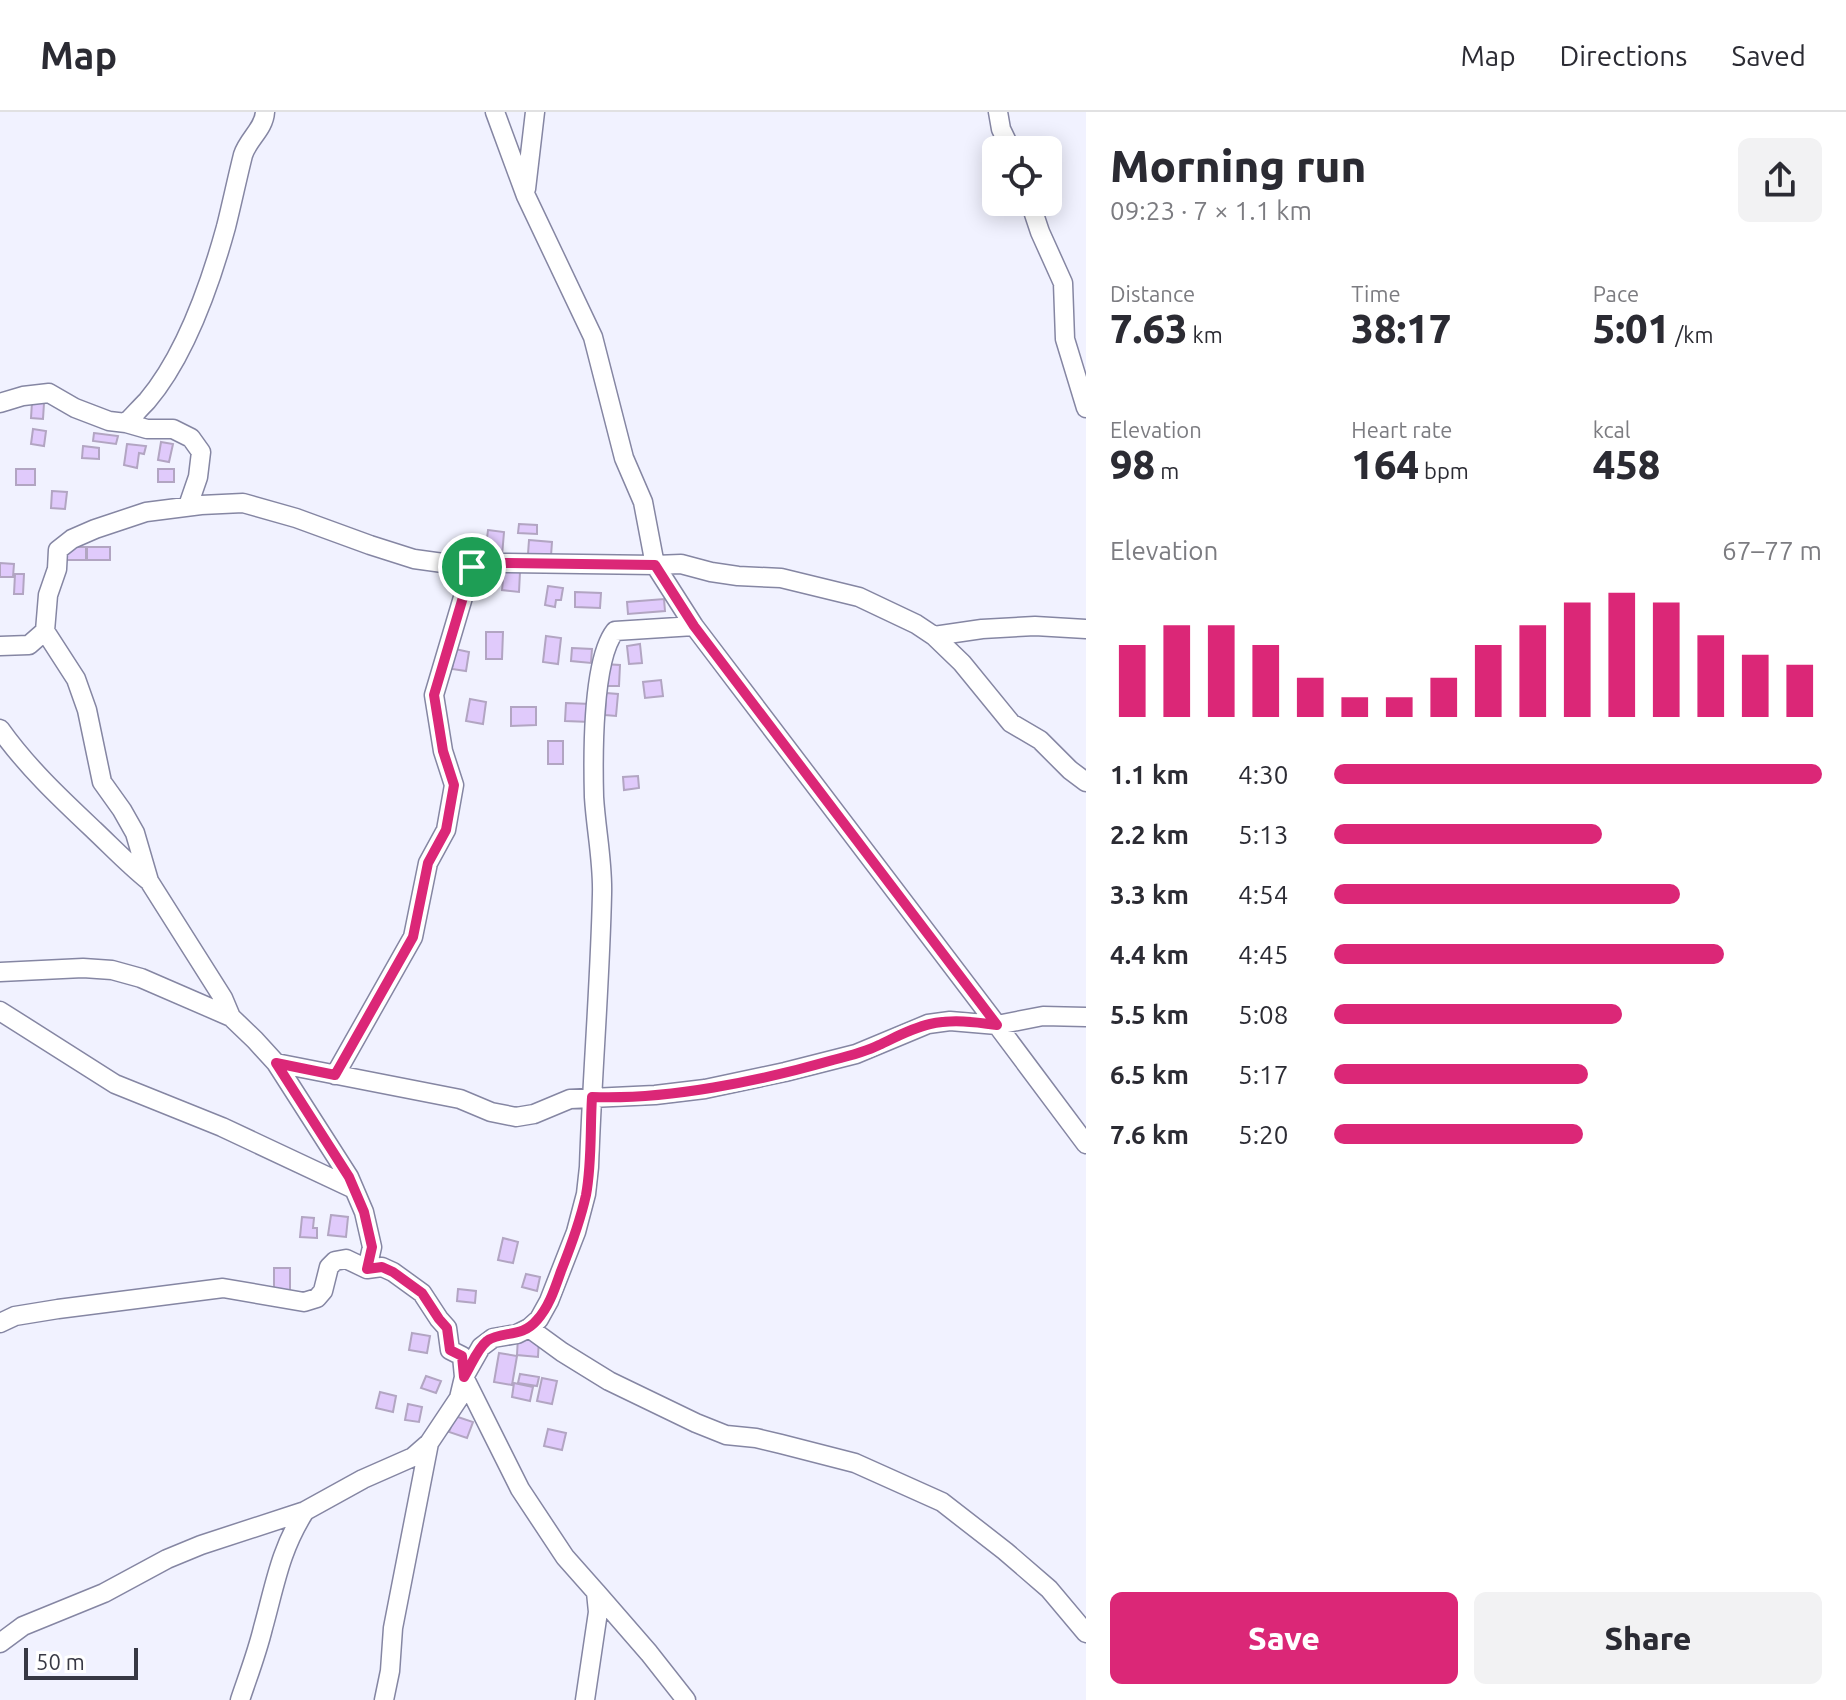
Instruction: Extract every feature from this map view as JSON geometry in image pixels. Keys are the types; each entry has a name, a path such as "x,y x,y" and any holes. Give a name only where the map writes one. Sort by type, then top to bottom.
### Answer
{"street":[{"path":"126,423 163,377 194,321 225,229 244,150 259,130 265,112"},
{"path":"495,112 526,196 593,337 624,458 643,502 655,565 694,626 1086,1144"},
{"path":"526,196 535,112"},
{"path":"998,112 1004,136"},
{"path":"1035,216 1063,283 1065,339 1086,408"},
{"path":"0,403 49,393 75,408 109,421 147,429 173,429 191,438 201,452 198,477 188,506"},
{"path":"367,1269 372,1247 364,1212 349,1177 276,1063 231,1017 223,998 149,881 135,833 102,782 87,710 76,679 45,631 48,595 57,569 58,550 72,539 146,512 243,503 414,559 472,567 501,563 681,564 738,576 781,578 844,593 916,624 934,636 962,663 1011,723 1040,740 1086,782"},
{"path":"335,1075 413,937 428,863 446,830 454,785 443,751 434,695 472,567"},
{"path":"0,1643 23,1626 104,1593 167,1559 305,1511 363,1479 413,1457 429,1443 459,1398 464,1377 486,1342 517,1334 539,1319 576,1232 589,1167 602,891 594,798 595,738 603,658 608,640 615,631 694,626"},
{"path":"934,636 1035,626 1086,629"},
{"path":"0,646 29,645 45,631"},
{"path":"0,729 53,791 149,881"},
{"path":"0,972 83,968 112,970 141,978 231,1017"},
{"path":"0,1011 115,1084 222,1127 354,1189"},
{"path":"276,1063 460,1099 491,1112 516,1117 534,1114 570,1099 705,1089 785,1072 856,1054 928,1024 950,1021 997,1025 1043,1016 1086,1017"},
{"path":"0,1323 15,1316 58,1309 223,1288 304,1302 317,1298 323,1291 329,1267 335,1261 346,1259 367,1269 382,1267 393,1272 422,1293 447,1328 450,1350 462,1356 464,1377 520,1489 565,1557 686,1700"},
{"path":"529,1328 609,1381 696,1423 726,1435 768,1441 855,1463 942,1502 1049,1589 1086,1633"},
{"path":"384,1700 393,1628 429,1443"},
{"path":"240,1700 282,1556 294,1527 305,1511"},
{"path":"585,1700 598,1612 596,1592"}],"building":[{"path":"32,402 44,403 43,419 31,418"},
{"path":"33,429 46,431 44,446 31,444"},
{"path":"94,433 118,436 116,444 93,441"},
{"path":"161,442 173,444 169,462 158,460"},
{"path":"127,444 146,446 144,454 139,453 137,468 124,465"},
{"path":"83,446 99,448 99,459 82,458"},
{"path":"16,469 35,469 35,485 16,485"},
{"path":"158,469 174,469 174,482 158,482"},
{"path":"52,491 67,492 65,509 51,508"},
{"path":"519,524 537,525 537,534 518,533"},
{"path":"488,530 504,532 502,556 485,554"},
{"path":"529,540 552,542 551,556 528,554"},
{"path":"67,547 86,547 86,560 67,560"},
{"path":"87,547 110,547 110,560 87,560"},
{"path":"0,563 14,564 13,577 0,577"},
{"path":"504,570 520,572 519,592 502,590"},
{"path":"15,574 24,574 23,594 14,594"},
{"path":"548,586 563,588 561,600 556,600 555,607 545,605"},
{"path":"575,592 601,593 600,608 575,607"},
{"path":"664,599 665,611 628,614 627,602"},
{"path":"486,632 503,632 502,659 486,659"},
{"path":"546,636 561,638 558,664 543,662"},
{"path":"640,644 642,663 629,664 627,646"},
{"path":"572,648 592,649 591,663 571,661"},
{"path":"455,649 469,652 466,671 452,669"},
{"path":"603,664 620,665 619,686 603,686"},
{"path":"661,680 663,696 645,698 643,682"},
{"path":"606,693 618,694 616,716 605,715"},
{"path":"470,699 486,702 483,724 466,721"},
{"path":"566,703 591,704 590,722 565,721"},
{"path":"511,707 536,707 536,725 511,726"},
{"path":"548,741 563,741 563,764 548,764"},
{"path":"638,776 639,788 624,790 623,777"},
{"path":"331,1215 348,1217 346,1237 328,1235"},
{"path":"302,1217 314,1218 313,1228 317,1228 317,1238 300,1237"},
{"path":"503,1238 518,1242 513,1263 498,1260"},
{"path":"274,1268 290,1268 290,1292 274,1292"},
{"path":"526,1274 540,1277 537,1291 522,1287"},
{"path":"458,1289 476,1291 475,1303 457,1301"},
{"path":"412,1333 430,1336 427,1353 409,1350"},
{"path":"518,1336 539,1338 538,1357 517,1355"},
{"path":"499,1353 517,1356 512,1385 494,1382"},
{"path":"520,1374 539,1377 537,1386 518,1383"},
{"path":"426,1376 441,1381 436,1393 421,1388"},
{"path":"542,1378 557,1381 552,1404 537,1401"},
{"path":"514,1383 533,1387 530,1401 512,1397"},
{"path":"380,1392 396,1396 393,1412 376,1408"},
{"path":"408,1404 422,1407 419,1422 405,1420"},
{"path":"455,1416 473,1422 467,1438 449,1432"},
{"path":"548,1429 566,1433 562,1450 544,1446"}],"route":[{"path":"501,563 655,565 694,626 997,1025 950,1021 928,1024 856,1054 785,1072 705,1089 655,1095 592,1097 586,1194 576,1232 549,1301 539,1319 529,1328 486,1342 464,1377 462,1356 450,1350 447,1328 422,1293 382,1267 367,1269 372,1247 364,1212 349,1177 276,1063 335,1075 413,937 428,863 446,830 454,785 443,751 434,695 472,567 501,563"}]}
